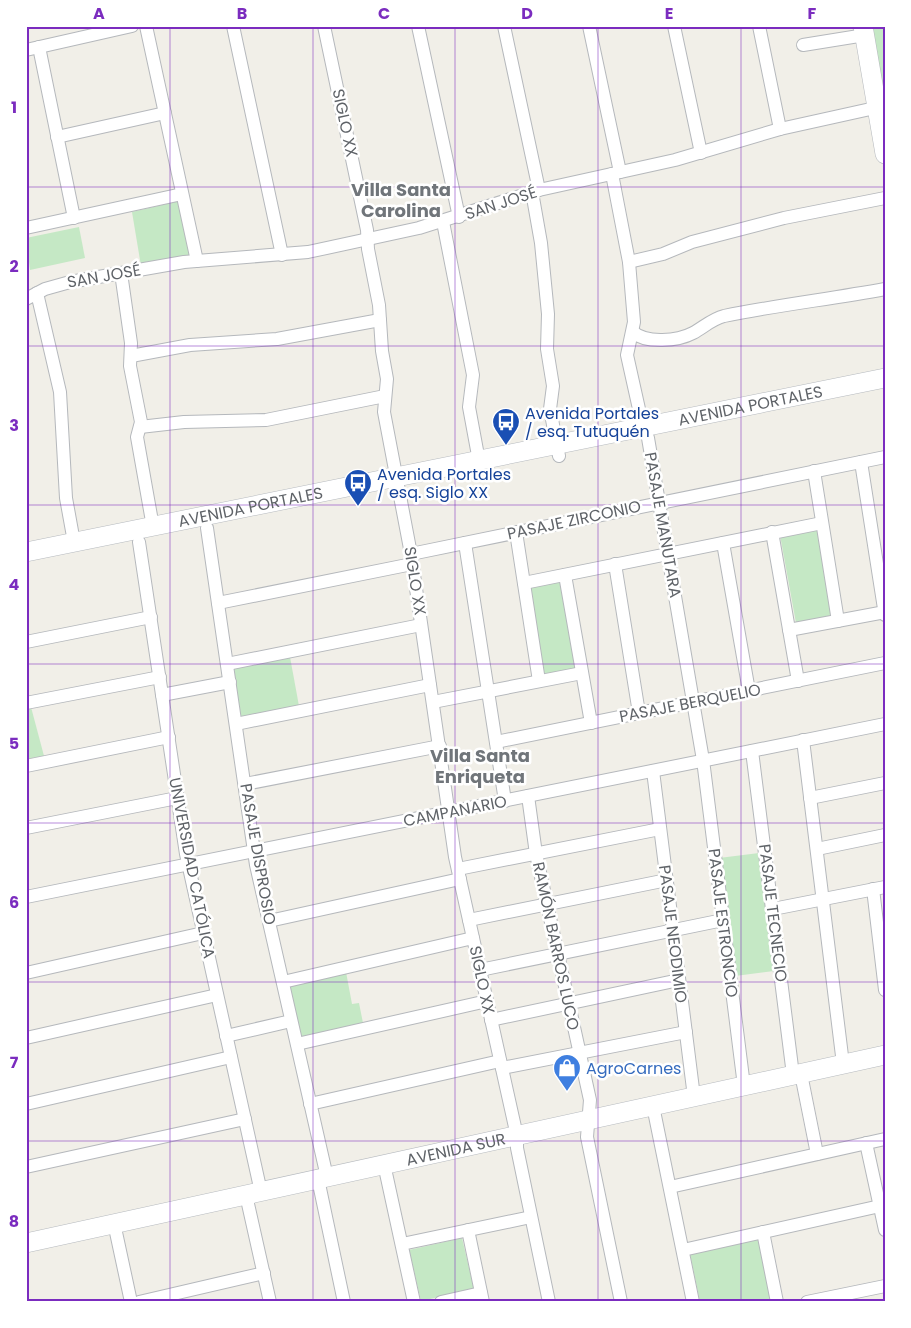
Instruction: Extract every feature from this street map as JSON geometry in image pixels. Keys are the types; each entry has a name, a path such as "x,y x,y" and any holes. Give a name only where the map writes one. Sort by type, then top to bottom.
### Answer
{"main road":[{"path":"864,31 881,107 885,154"},
{"name":"AVENIDA PORTALES","path":"26,552 398,483 646,432 885,378"},
{"name":"AVENIDA PORTALES","path":"646,432 885,391"},
{"name":"AVENIDA PORTALES","path":"26,565 207,528 398,483 479,461 558,450"},
{"name":"AVENIDA SUR","path":"26,1243 885,1055"}],"street":[{"path":"74,218 57,137 32,48 93,31 132,26"},
{"path":"146,26 197,261"},
{"path":"233,26 282,255"},
{"name":"SIGLO XX","path":"324,26 367,239 380,320 387,385 384,412 411,559 459,874 517,1136 517,1148 550,1302"},
{"path":"418,26 459,217"},
{"path":"504,26 535,191 549,326 546,349 552,386 550,409 558,450"},
{"name":"PASAJE MANUTARA","path":"589,26 616,173 629,262 634,322 627,355 646,432 660,502 703,760"},
{"path":"674,26 701,153"},
{"path":"759,26 780,129"},
{"path":"804,45 864,31"},
{"name":"SAN JOSÉ","path":"32,296 61,284 121,273 197,261 282,255 367,239 443,222 535,191 701,153 780,129 881,107"},
{"path":"57,137 164,113"},
{"path":"26,228 182,194"},
{"path":"629,262 663,254 692,242 784,218 885,198"},
{"path":"443,222 473,375 469,407 479,461"},
{"path":"121,273 131,356 130,366 140,427 137,437 153,527"},
{"path":"633,332 648,341 689,334 716,318 724,316 784,304 820,301 885,289"},
{"path":"32,296 60,392 66,498 74,542"},
{"path":"131,356 190,345 277,340 380,320"},
{"path":"140,427 184,422 266,420 385,396"},
{"name":"PASAJE ZIRCONIO","path":"218,603 411,559 465,543 885,457"},
{"path":"789,630 885,613 861,462"},
{"path":"814,472 838,621"},
{"path":"524,583 822,522"},
{"name":"PASAJE DISPROSIO","path":"207,528 254,851 310,1104 344,1302"},
{"path":"516,532 539,681"},
{"path":"772,532 798,681"},
{"name":"UNIVERSIDAD CATÓLICA","path":"140,542 188,865 245,1120 264,1273 270,1302"},
{"path":"723,542 749,691"},
{"path":"465,543 505,801"},
{"path":"614,564 639,713"},
{"path":"565,574 590,723"},
{"path":"26,642 151,617"},
{"path":"227,664 421,625"},
{"name":"PASAJE BERQUELIO","path":"496,742 885,664"},
{"path":"433,702 582,673"},
{"path":"26,703 160,677"},
{"path":"162,695 230,682"},
{"path":"236,724 430,685"},
{"name":"CAMPANARIO","path":"26,897 885,724"},
{"path":"26,766 168,738"},
{"path":"803,740 843,1064"},
{"path":"245,784 440,746"},
{"name":"PASAJE TECNECIO","path":"752,751 772,909 797,1074 817,1154"},
{"name":"PASAJE ESTRONCIO","path":"703,760 744,1086"},
{"name":"PASAJE NEODIMIO","path":"653,771 694,1097"},
{"path":"810,798 885,783"},
{"name":"RAMÓN BARROS LUCO","path":"528,796 536,854 590,1100 588,1145 621,1302"},
{"path":"26,828 177,798"},
{"path":"269,921 536,854 660,829"},
{"path":"816,849 885,835"},
{"path":"469,920 667,880"},
{"path":"772,909 879,888 885,990"},
{"path":"480,970 723,920"},
{"path":"26,973 203,933"},
{"path":"283,982 473,938"},
{"path":"491,1020 679,980"},
{"path":"26,1038 217,995"},
{"path":"297,1044 487,1001"},
{"path":"226,1036 292,1021"},
{"path":"310,1104 501,1065 580,1053 686,1032"},
{"path":"26,1104 231,1056"},
{"path":"653,1106 694,1302"},
{"path":"26,1167 245,1120"},
{"path":"670,1187 885,1139"},
{"path":"866,1143 885,1230"},
{"path":"384,1164 414,1302"},
{"path":"683,1250 880,1206"},
{"path":"402,1244 531,1216"},
{"path":"114,1223 131,1302"},
{"path":"441,1302 482,1298 468,1230"},
{"path":"762,1232 776,1302"},
{"path":"139,1302 264,1273"},
{"path":"807,1302 885,1286"},
{"path":"197,1289 199,1302"}],"green space":[{"path":"869,26 885,26 885,103"},
{"path":"179,201 192,257 141,266 132,212"},
{"path":"79,227 85,258 30,270 26,238"},
{"path":"818,528 834,616 796,623 780,535"},
{"path":"562,581 577,669 544,674 529,586"},
{"path":"290,657 299,706 240,717 231,668"},
{"path":"31,707 44,756 26,759 26,708"},
{"path":"759,853 774,971 735,976 719,858"},
{"path":"346,972 352,1004 359,1003 363,1023 300,1038 289,984"},
{"path":"761,1235 776,1299 763,1302 700,1302 689,1249"},
{"path":"462,1238 474,1289 421,1301 409,1250"}],"place":[{"name":"Avenida Portales / esq. Tutuquén","path":"506,446"},
{"name":"Avenida Portales / esq. Siglo XX","path":"358,507"},
{"name":"AgroCarnes","path":"567,1092"}],"district":[{"name":"Villa Santa Carolina","path":"401,199"},
{"name":"Villa Santa Enriqueta","path":"480,765"}]}
